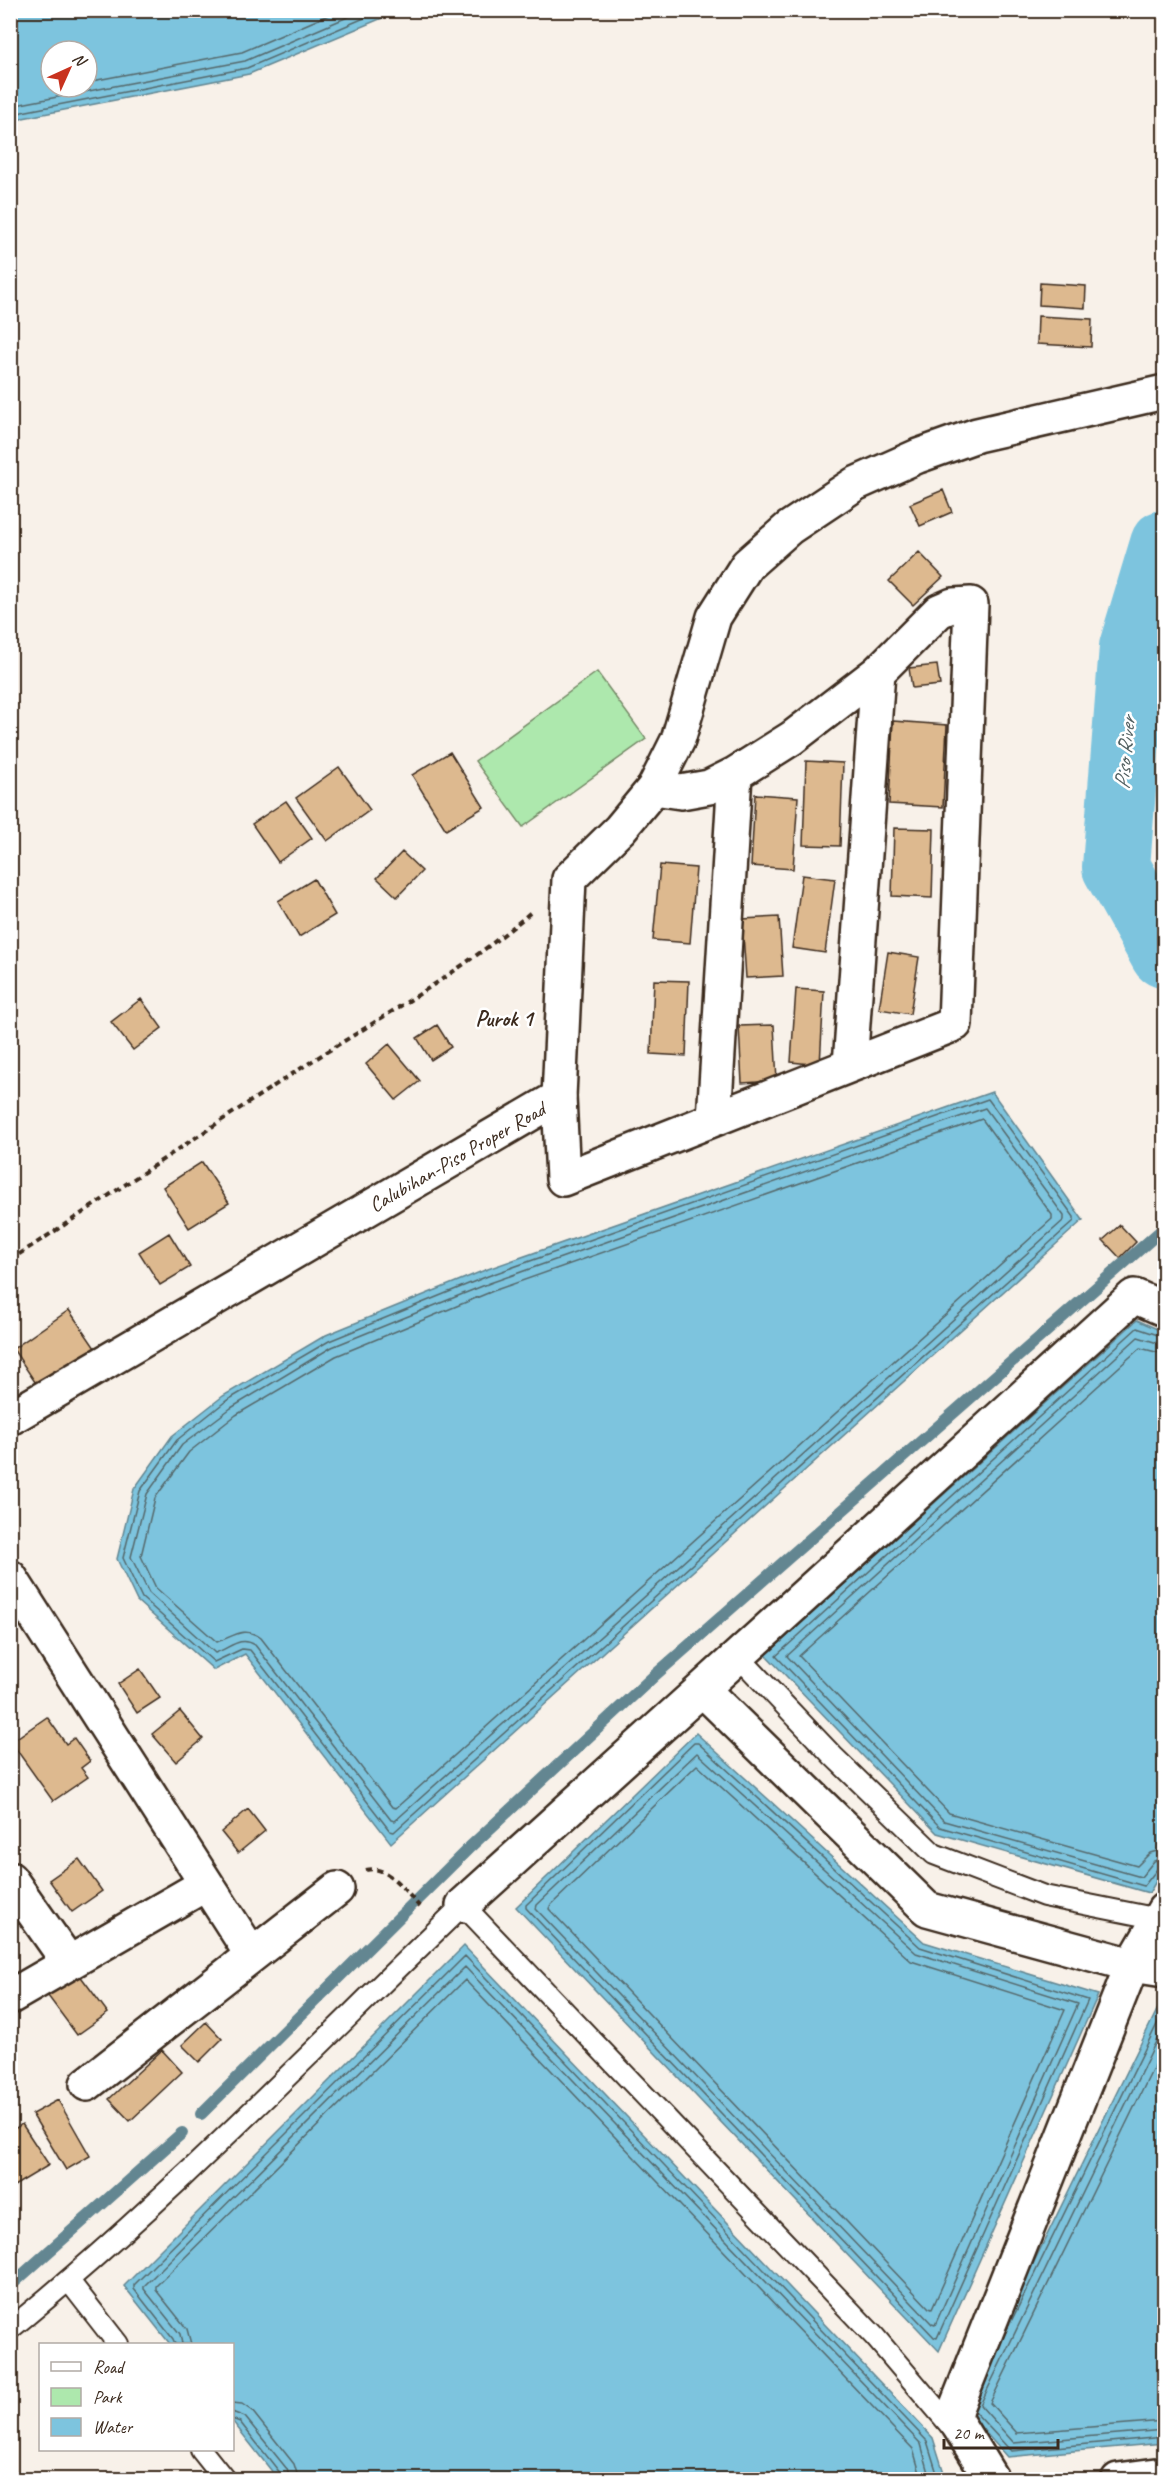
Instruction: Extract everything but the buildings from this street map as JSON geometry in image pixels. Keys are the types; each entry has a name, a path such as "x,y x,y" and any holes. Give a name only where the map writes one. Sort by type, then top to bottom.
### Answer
{"street":[{"path":"569,879 620,829 654,788 678,740 714,617 747,564 789,528 855,484 918,456 976,435 1164,392"},
{"path":"559,1097 563,1179 955,1024 971,604 953,605 939,611 878,672 792,738 735,774 709,787 681,792 654,788"},
{"path":"850,1065 878,672"},
{"path":"714,1119 735,774"},
{"name":"Calubihan-Piso Proper Road","path":"10,1418 559,1097 569,879"},
{"path":"463,1905 1134,1296 1164,1309"},
{"path":"10,1577 252,1955"},
{"path":"702,1689 927,1909 1132,1965 1164,1970"},
{"path":"10,1879 69,1963"},
{"path":"10,1997 206,1884"},
{"path":"87,2084 337,1889"},
{"path":"992,2480 954,2418 956,2408 1132,1965 1163,1917"},
{"path":"1118,2480 1164,2474"}],"lane":[{"path":"738,1656 833,1756 934,1854 1044,1896 1163,1917"},
{"path":"10,2329 69,2281 212,2148 463,1905 875,2337 950,2423 968,2454 978,2480"},
{"path":"69,2281 117,2343"},
{"path":"202,2451 225,2480"}],"path":[{"path":"10,1260 307,1065 425,992 504,935 569,879"},
{"path":"401,1888 422,1910"}],"green space":[{"path":"597,672 646,739 523,827 475,761"}],"water":[{"path":"11,10 399,11 249,74 23,118 11,124"},
{"path":"992,1092 1083,1220 391,1843 245,1654 214,1670 137,1601 117,1559 134,1489 172,1436 223,1396 326,1335 485,1270"},
{"path":"1137,1320 1164,1332 1164,1868 1149,1893 937,1833 766,1655"},
{"path":"696,1733 924,1942 1098,1995 939,2351 516,1907"},
{"path":"464,1946 933,2438 946,2479 278,2479 234,2423 234,2343 169,2343 124,2286"},
{"path":"1160,2004 1164,2005 1164,2443 1007,2457 963,2407"}],"waterway":[{"name":"Piso River","path":"1164,544 1133,647 1116,867 1164,954"},
{"path":"201,2114 470,1847 654,1676 1164,1228"},
{"path":"10,2286 182,2133"}],"district":[{"name":"Purok 1","path":"504,1018"}]}
